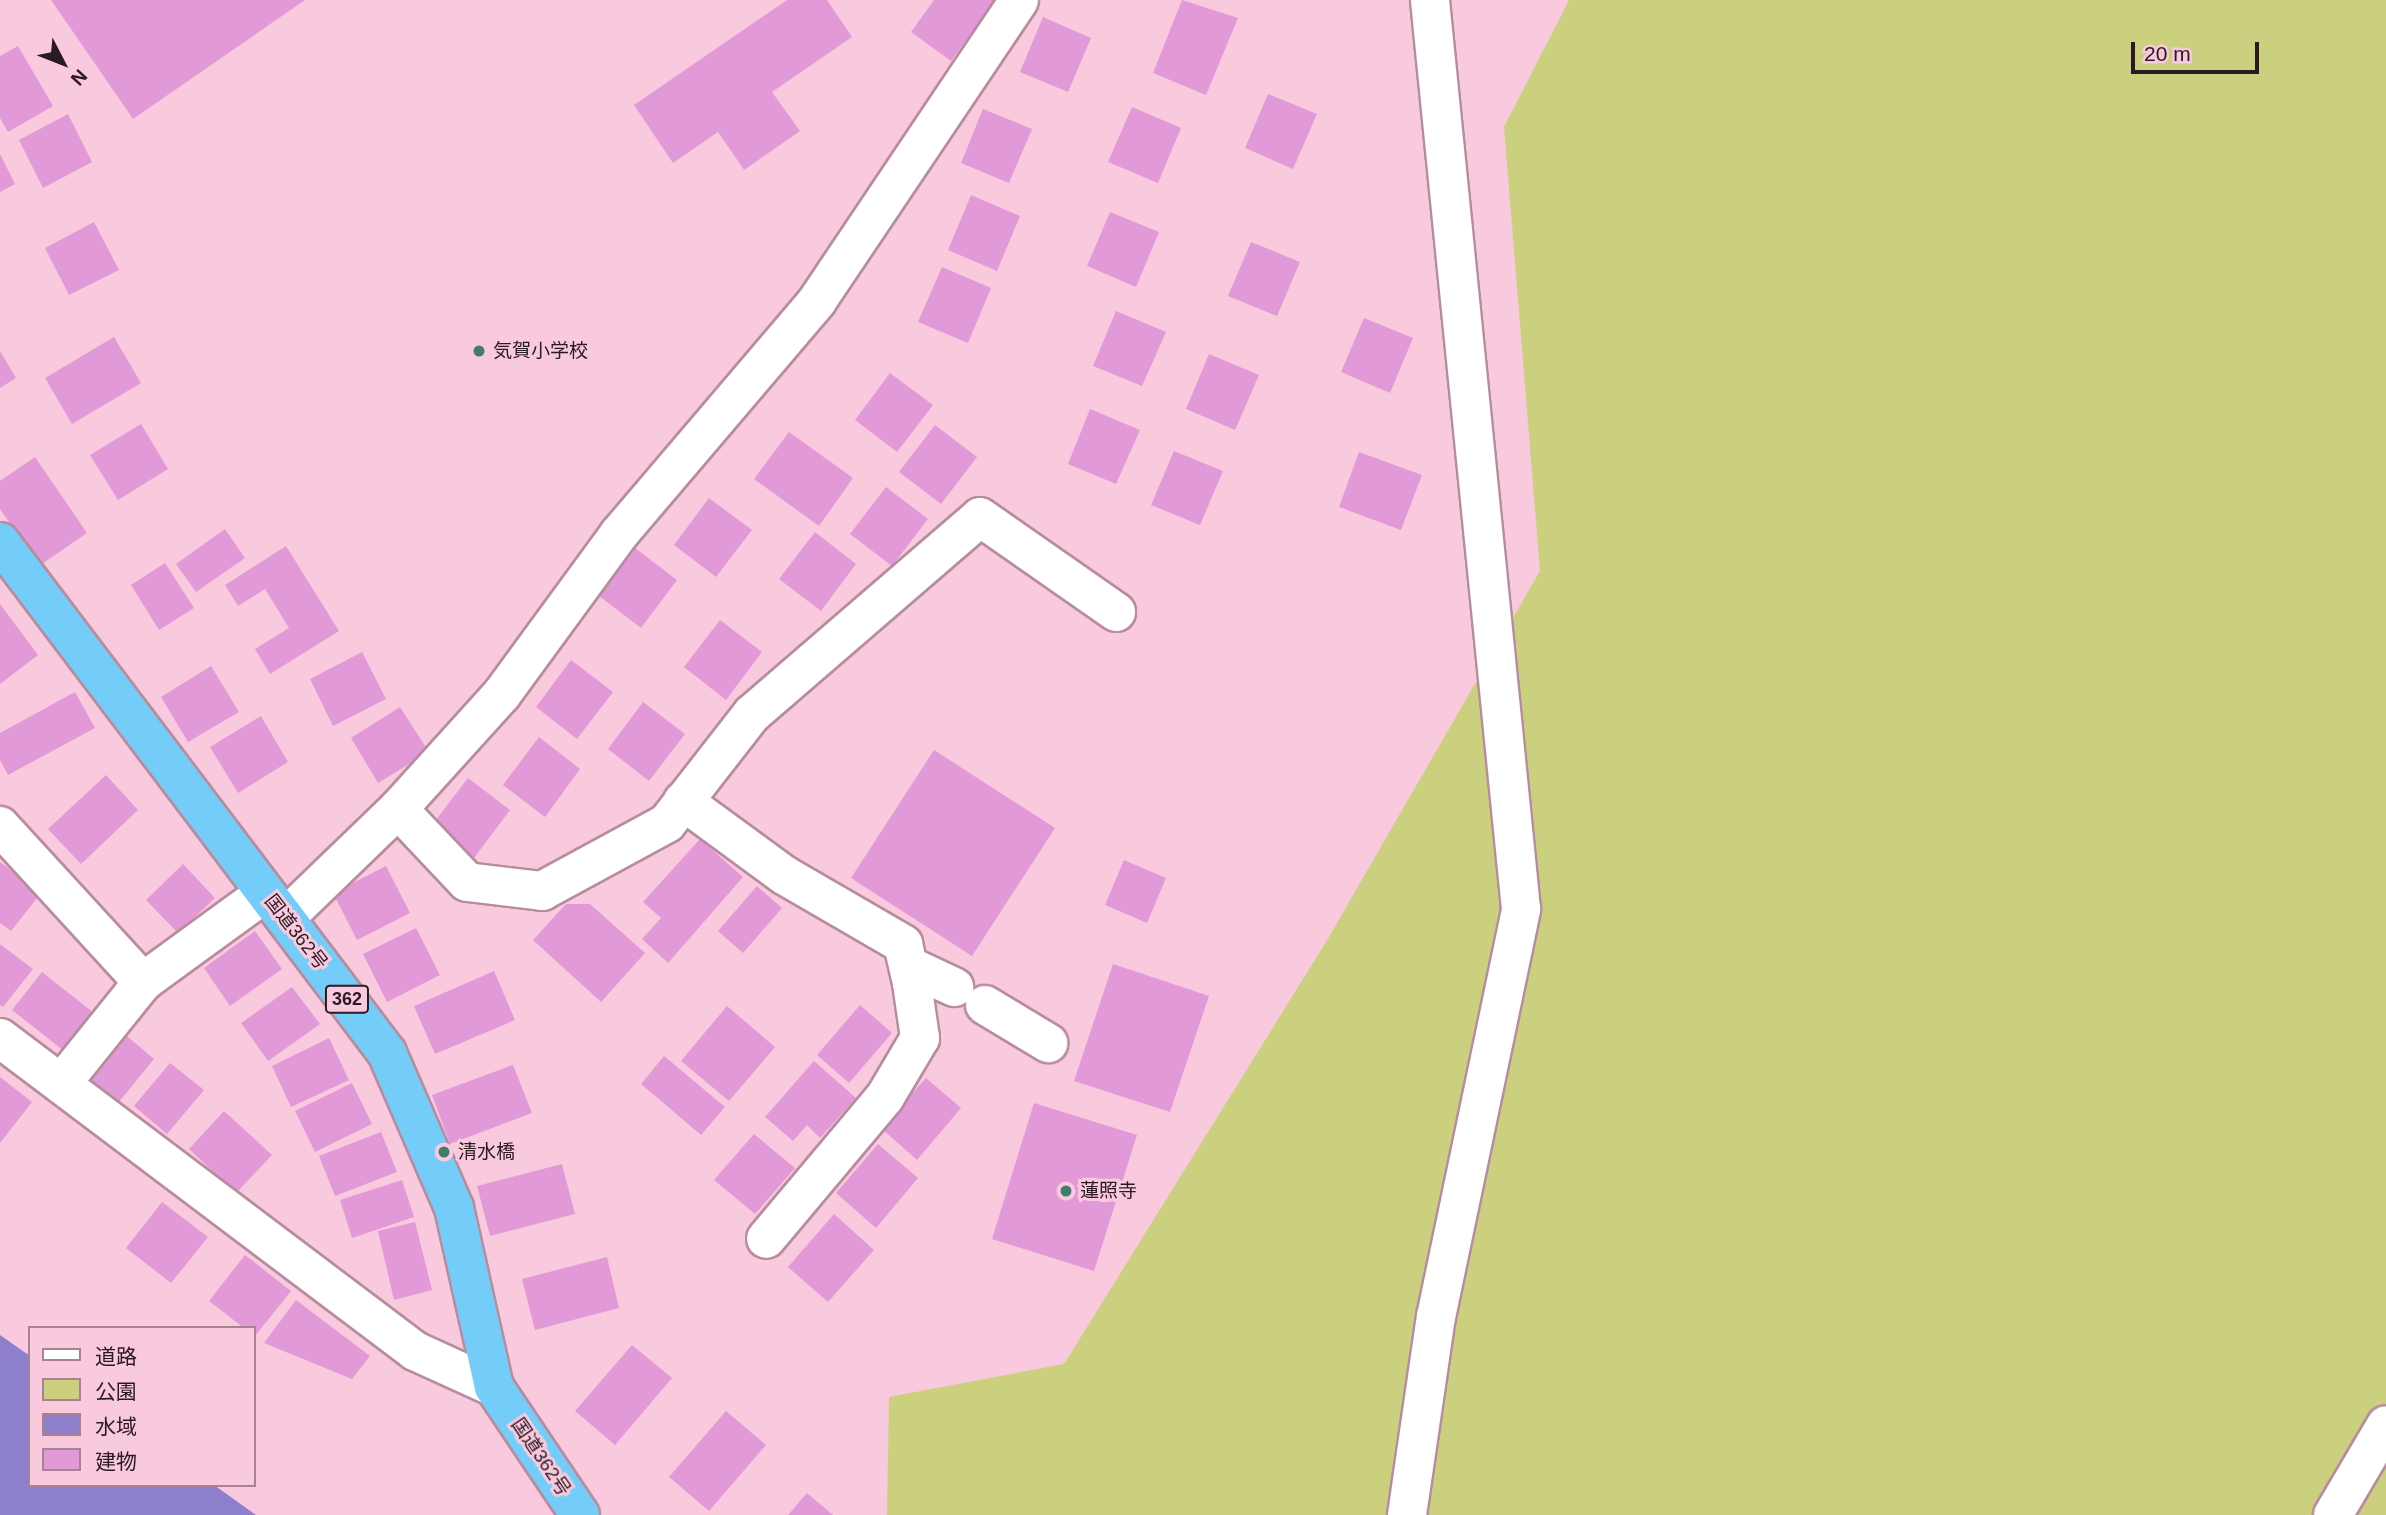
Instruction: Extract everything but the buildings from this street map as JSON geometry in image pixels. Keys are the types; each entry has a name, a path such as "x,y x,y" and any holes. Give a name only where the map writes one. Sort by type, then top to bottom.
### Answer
{"highway":[{"name":"国道362号","path":"0,542 387,1053 454,1209 495,1387 580,1515"}],"street":[{"path":"61,1084 143,982 275,906 398,809 502,694 619,534 817,301 1019,0"},
{"path":"1407,1515 1436,1317 1521,909 1430,0"},
{"path":"398,809 467,882 542,891 667,823 752,714 980,517 1116,612"},
{"path":"683,801 784,875 903,944 909,966 920,1038 885,1097 766,1239"},
{"path":"0,826 143,982"},
{"path":"909,966 970,996 1048,1043"},
{"path":"0,1038 415,1351 495,1387"},
{"path":"2333,1515 2386,1425"}],"green space":[{"path":"1569,0 2386,0 2386,1515 887,1515 889,1397 1064,1364 1326,942 1540,571 1504,127"}],"water":[{"path":"0,1335 28,1355 28,1487 217,1487 256,1515 0,1515"}],"place":[{"name":"気賀小学校","path":"479,351"},
{"name":"清水橋","path":"444,1152"},
{"name":"蓮照寺","path":"1066,1191"}]}
